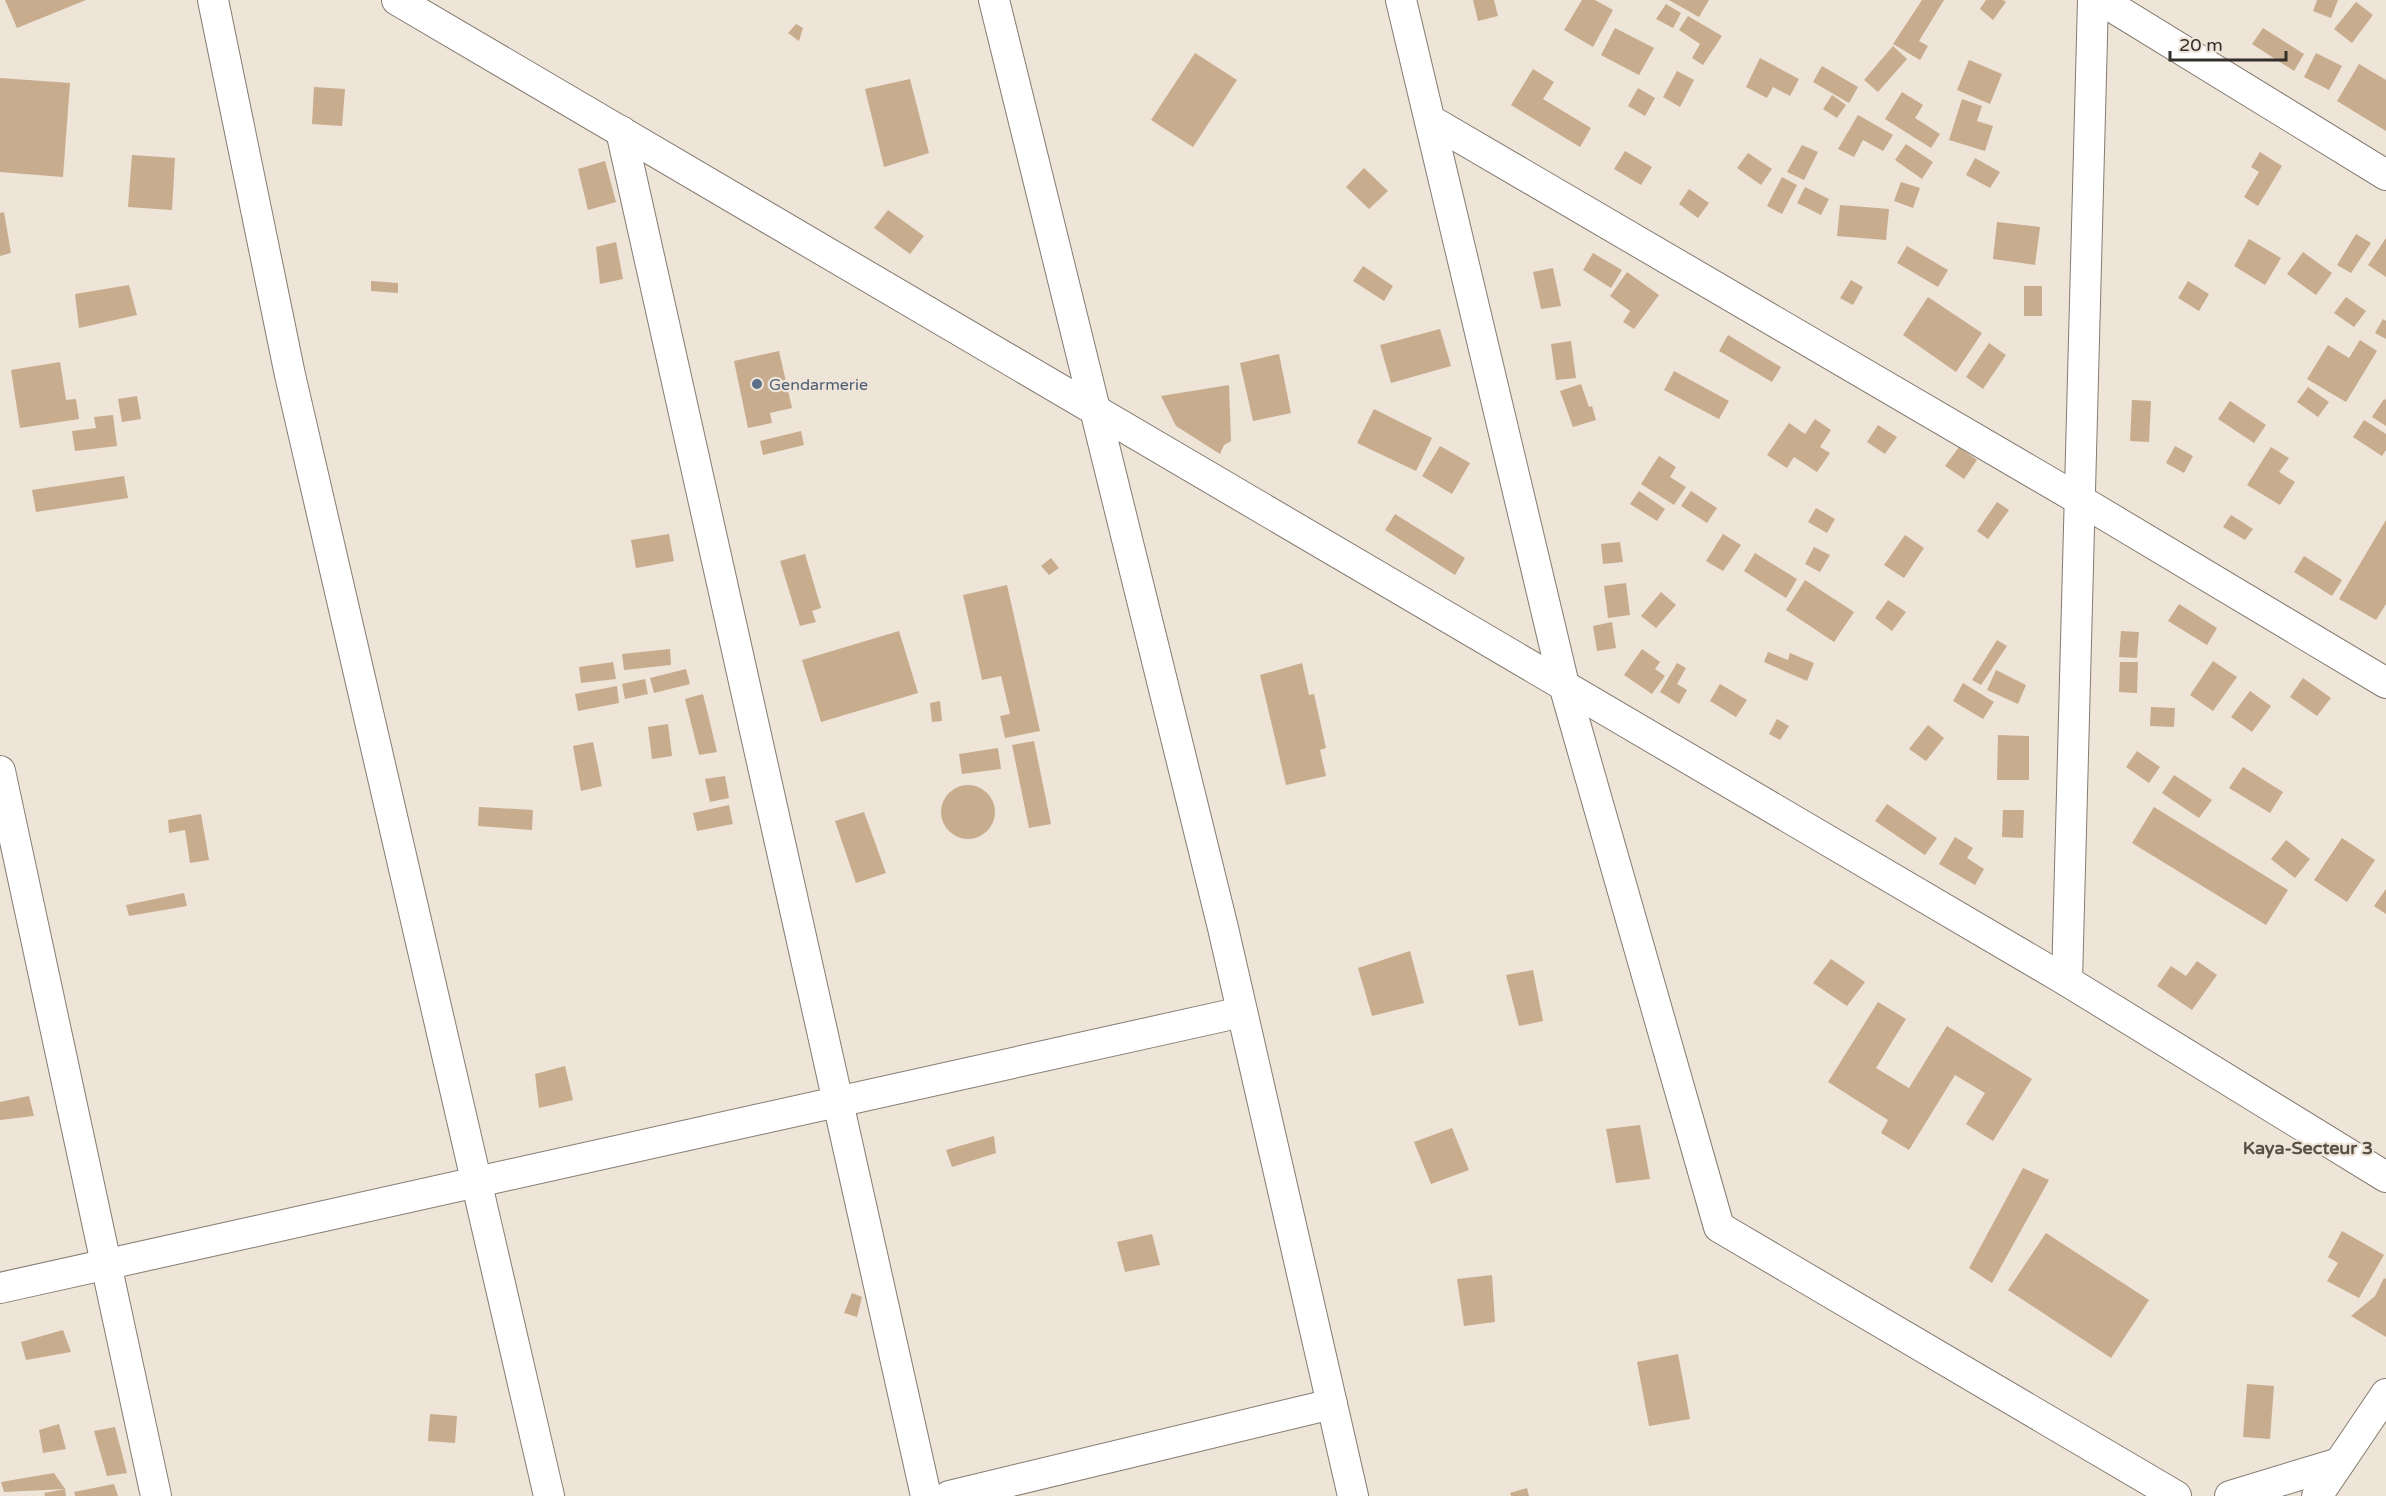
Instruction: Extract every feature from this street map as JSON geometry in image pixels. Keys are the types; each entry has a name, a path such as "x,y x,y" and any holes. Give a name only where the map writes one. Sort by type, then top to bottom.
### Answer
{"street":[{"path":"213,0 293,387 549,1496"},
{"path":"397,0 2067,981 2386,1177"},
{"path":"994,0 1242,1012 1353,1496"},
{"path":"1401,0 1564,685 1719,1227 2176,1496"},
{"path":"2067,981 2093,0"},
{"path":"2101,0 2386,175"},
{"path":"1430,120 2079,500 2386,683"},
{"path":"621,131 926,1496"},
{"path":"0,771 156,1496"},
{"path":"0,1288 1242,1012"},
{"path":"2317,1496 2386,1394"},
{"path":"949,1496 1332,1404"},
{"path":"2230,1496 2339,1463"}],"building":[{"path":"5,0 86,0 17,28"},
{"path":"1473,0 1494,0 1498,16 1478,21"},
{"path":"1582,0 1595,0 1613,10 1593,47 1564,30"},
{"path":"1669,0 1709,0 1699,17"},
{"path":"1922,0 1944,0 1919,41 1928,46 1920,60 1893,44"},
{"path":"1986,0 2006,2 1993,20 1980,9"},
{"path":"2317,0 2338,0 2331,18 2313,11"},
{"path":"2356,2 2373,15 2352,43 2334,29"},
{"path":"1666,4 1681,13 1673,28 1656,19"},
{"path":"1688,16 1722,36 1703,65 1692,58 1700,44 1679,30"},
{"path":"796,24 803,28 799,41 788,33"},
{"path":"1615,28 1654,48 1639,75 1601,55"},
{"path":"2263,28 2304,54 2294,71 2252,44"},
{"path":"1893,46 1907,59 1878,92 1864,80"},
{"path":"1195,53 1237,80 1193,147 1151,120"},
{"path":"2316,53 2342,66 2329,90 2304,77"},
{"path":"1760,58 1799,79 1790,96 1773,87 1767,98 1746,87"},
{"path":"1969,60 2002,74 1990,104 1957,90"},
{"path":"2359,64 2386,80 2386,131 2337,101"},
{"path":"1822,66 1858,87 1849,103 1813,82"},
{"path":"1533,69 1554,82 1543,99 1591,128 1580,147 1511,105"},
{"path":"1677,71 1694,80 1680,107 1663,97"},
{"path":"0,78 70,83 63,177 0,172"},
{"path":"910,79 929,153 884,167 865,89"},
{"path":"314,87 345,89 342,126 312,124"},
{"path":"1638,88 1655,98 1645,116 1628,106"},
{"path":"1902,92 1923,105 1915,118 1940,134 1931,148 1885,119"},
{"path":"1832,95 1846,105 1837,118 1823,109"},
{"path":"1962,99 1982,106 1977,121 1993,126 1985,151 1949,140"},
{"path":"1858,115 1893,135 1883,151 1863,140 1854,157 1838,149"},
{"path":"1906,144 1933,162 1922,179 1895,160"},
{"path":"1802,145 1818,152 1804,180 1787,172"},
{"path":"1625,151 1652,167 1641,185 1614,169"},
{"path":"2260,152 2282,166 2258,206 2244,197 2259,172 2251,167"},
{"path":"1748,153 1772,169 1761,185 1737,168"},
{"path":"132,155 175,158 172,210 128,207"},
{"path":"1975,158 2000,172 1990,188 1966,175"},
{"path":"605,161 616,202 588,210 578,169"},
{"path":"1364,168 1388,191 1369,209 1346,187"},
{"path":"1782,177 1797,185 1782,214 1767,206"},
{"path":"1901,182 1920,188 1913,208 1894,201"},
{"path":"1805,187 1829,199 1821,215 1797,203"},
{"path":"1689,189 1709,203 1698,218 1679,204"},
{"path":"1840,205 1889,209 1886,240 1837,236"},
{"path":"888,210 924,236 910,254 874,228"},
{"path":"4,212 11,253 0,256 0,213"},
{"path":"1997,222 2040,227 2035,265 1993,259"},
{"path":"2356,234 2371,243 2351,273 2337,265"},
{"path":"2386,238 2386,277 2368,265"},
{"path":"2249,239 2281,258 2265,285 2234,266"},
{"path":"616,242 623,279 600,284 596,247"},
{"path":"1907,246 1948,270 1938,287 1897,263"},
{"path":"2303,252 2332,273 2316,295 2287,274"},
{"path":"1593,253 1622,270 1611,288 1583,270"},
{"path":"1363,266 1393,286 1384,301 1353,281"},
{"path":"1553,268 1561,306 1541,309 1533,272"},
{"path":"1627,272 1659,295 1634,329 1623,322 1630,311 1610,296"},
{"path":"1851,280 1863,287 1853,305 1840,298"},
{"path":"371,281 398,283 398,293 371,291"},
{"path":"2188,281 2209,294 2199,311 2178,298"},
{"path":"129,285 137,315 79,328 75,294"},
{"path":"2024,286 2042,286 2042,316 2024,316"},
{"path":"1928,297 1982,333 1956,372 1903,335"},
{"path":"2346,297 2366,311 2354,327 2334,313"},
{"path":"2383,319 2386,321 2386,339 2375,333"},
{"path":"1440,329 1451,366 1391,383 1380,345"},
{"path":"1728,335 1781,367 1772,382 1719,351"},
{"path":"2360,340 2377,351 2346,402 2307,379 2328,345 2349,358"},
{"path":"1571,341 1576,378 1556,380 1551,344"},
{"path":"1989,343 2006,355 1983,389 1966,377"},
{"path":"779,351 792,408 770,413 772,423 748,428 734,361"},
{"path":"1279,354 1291,413 1253,421 1240,363"},
{"path":"60,362 66,400 76,399 79,419 20,428 11,370"},
{"path":"1674,371 1729,401 1719,419 1664,390"},
{"path":"1581,384 1596,420 1573,427 1560,391"},
{"path":"1229,385 1231,441 1224,445 1220,454 1176,426 1161,396"},
{"path":"2308,387 2329,402 2318,417 2297,402"},
{"path":"137,396 141,419 122,422 118,399"},
{"path":"2384,399 2386,400 2386,426 2372,417"},
{"path":"2132,400 2151,401 2149,442 2130,441"},
{"path":"2230,401 2266,425 2254,443 2218,419"},
{"path":"1374,409 1432,438 1416,471 1357,443"},
{"path":"113,415 117,446 75,451 72,431 96,428 94,417"},
{"path":"1815,419 1831,430 1820,447 1830,453 1817,472 1794,457 1787,468 1767,455 1789,423 1805,434"},
{"path":"2364,420 2386,434 2386,450 2382,456 2353,437"},
{"path":"1878,425 1897,437 1885,454 1867,442"},
{"path":"801,431 804,445 763,455 760,441"},
{"path":"1440,446 1470,463 1452,494 1422,476"},
{"path":"2175,446 2193,456 2184,473 2166,463"},
{"path":"1959,447 1977,460 1964,479 1945,466"},
{"path":"2271,447 2289,458 2279,472 2295,482 2280,505 2247,485"},
{"path":"1659,456 1676,467 1670,477 1686,487 1674,505 1641,484"},
{"path":"124,476 128,498 36,512 32,490"},
{"path":"1639,491 1665,509 1657,521 1630,504"},
{"path":"1691,491 1717,508 1707,523 1681,506"},
{"path":"1997,502 2009,510 1988,539 1977,531"},
{"path":"1816,508 1835,519 1827,533 1808,522"},
{"path":"1395,514 1465,558 1455,575 1385,530"},
{"path":"2231,515 2253,529 2245,540 2223,527"},
{"path":"2386,520 2386,604 2376,620 2339,599"},
{"path":"669,534 674,561 636,568 631,540"},
{"path":"1723,534 1741,545 1723,571 1706,561"},
{"path":"1905,535 1924,548 1904,578 1884,565"},
{"path":"1620,542 1623,562 1603,564 1601,544"},
{"path":"1814,547 1830,555 1820,572 1805,564"},
{"path":"1755,553 1797,579 1786,598 1744,571"},
{"path":"805,554 821,608 812,611 816,622 800,626 780,561"},
{"path":"2304,556 2342,580 2332,596 2294,572"},
{"path":"1051,558 1059,568 1049,575 1041,566"},
{"path":"1805,580 1854,612 1834,642 1786,610"},
{"path":"1626,583 1630,615 1608,618 1604,586"},
{"path":"1007,585 1040,731 1005,738 1000,716 1010,714 1001,676 982,680 963,595"},
{"path":"1661,592 1676,605 1656,628 1641,616"},
{"path":"1888,600 1906,612 1892,631 1875,618"},
{"path":"2179,604 2217,628 2207,645 2168,621"},
{"path":"1612,622 1616,648 1597,651 1593,626"},
{"path":"899,631 918,693 821,722 802,660"},
{"path":"2121,631 2139,632 2137,658 2119,657"},
{"path":"1997,640 2007,646 1981,685 1972,680"},
{"path":"670,649 671,665 624,670 622,654"},
{"path":"1642,649 1660,662 1655,669 1665,676 1652,694 1624,675"},
{"path":"1768,652 1788,660 1790,653 1814,663 1807,681 1764,662"},
{"path":"2213,661 2237,677 2213,711 2190,695"},
{"path":"613,662 616,679 581,683 579,667"},
{"path":"2120,662 2138,662 2137,693 2119,692"},
{"path":"1302,663 1309,695 1314,694 1326,748 1320,750 1326,776 1286,785 1260,675"},
{"path":"1677,663 1686,668 1677,684 1687,690 1679,704 1660,692"},
{"path":"686,669 690,684 654,693 650,678"},
{"path":"1996,670 2026,685 2018,704 1987,690"},
{"path":"2303,678 2331,698 2317,716 2290,697"},
{"path":"645,679 648,694 625,699 622,684"},
{"path":"1963,683 1994,702 1983,719 1953,701"},
{"path":"1720,684 1747,700 1736,717 1710,701"},
{"path":"617,686 619,703 578,711 575,694"},
{"path":"2250,691 2271,706 2252,732 2231,717"},
{"path":"703,694 717,752 699,755 685,699"},
{"path":"940,701 942,721 932,722 930,703"},
{"path":"2151,707 2175,708 2174,727 2150,726"},
{"path":"1777,719 1789,726 1780,740 1769,734"},
{"path":"668,724 672,756 652,759 648,727"},
{"path":"1928,725 1944,738 1926,761 1909,749"},
{"path":"1998,735 2029,736 2029,780 1997,780"},
{"path":"1034,741 1051,824 1029,828 1012,745"},
{"path":"593,742 602,786 581,791 573,746"},
{"path":"998,748 1001,769 962,774 959,754"},
{"path":"2137,751 2160,767 2149,783 2126,767"},
{"path":"2243,767 2283,792 2270,813 2229,788"},
{"path":"2174,775 2212,800 2199,818 2162,793"},
{"path":"725,776 729,798 710,802 705,779"},
{"path":"963,785 973,785 983,789 991,797 995,812 991,827 983,835 973,839 963,839 953,835 945,827 941,817 941,807 945,797 953,789"},
{"path":"1887,804 1937,838 1925,855 1875,821"},
{"path":"729,805 733,824 697,831 693,813"},
{"path":"479,807 533,810 532,830 478,826"},
{"path":"2154,807 2288,890 2266,925 2132,843"},
{"path":"2003,810 2024,810 2023,838 2002,837"},
{"path":"864,812 886,873 856,883 835,821"},
{"path":"201,814 209,860 190,863 185,830 169,833 168,820"},
{"path":"1955,837 1973,848 1967,858 1984,869 1975,885 1939,864"},
{"path":"2342,838 2375,860 2347,902 2314,880"},
{"path":"2286,840 2310,859 2295,878 2271,859"},
{"path":"2386,889 2386,914 2374,906"},
{"path":"184,893 187,906 129,916 126,905"},
{"path":"1410,951 1424,1003 1372,1016 1358,968"},
{"path":"1831,959 1865,982 1847,1006 1813,983"},
{"path":"2197,961 2217,975 2192,1010 2157,986 2171,966 2186,976"},
{"path":"1533,970 1543,1021 1519,1026 1506,975"},
{"path":"1878,1002 1906,1019 1876,1068 1909,1088 1947,1026 2032,1079 1993,1141 1966,1124 1985,1093 1955,1075 1909,1150 1881,1133 1888,1120 1828,1082"},
{"path":"565,1066 573,1100 539,1108 535,1074"},
{"path":"29,1096 34,1116 0,1120 0,1102"},
{"path":"1640,1125 1650,1179 1616,1183 1606,1129"},
{"path":"1452,1128 1469,1170 1431,1184 1414,1142"},
{"path":"994,1136 996,1153 952,1167 946,1150"},
{"path":"2023,1168 2049,1180 1992,1283 1969,1268"},
{"path":"2342,1231 2384,1255 2359,1298 2327,1281 2338,1263 2328,1257"},
{"path":"2046,1233 2149,1300 2111,1358 2008,1290"},
{"path":"1152,1234 1160,1265 1125,1272 1117,1242"},
{"path":"1492,1275 1495,1322 1464,1326 1457,1279"},
{"path":"2384,1278 2386,1279 2386,1337 2351,1316 2375,1296"},
{"path":"852,1293 862,1297 857,1317 844,1313"},
{"path":"63,1330 71,1352 26,1360 21,1342"},
{"path":"1678,1354 1690,1419 1649,1426 1637,1362"},
{"path":"2247,1384 2274,1386 2270,1439 2243,1437"},
{"path":"430,1414 457,1416 455,1443 428,1441"},
{"path":"59,1424 66,1449 43,1453 39,1430"},
{"path":"115,1427 127,1473 107,1476 94,1431"},
{"path":"54,1473 65,1489 4,1492 1,1482"},
{"path":"114,1484 118,1496 75,1496 74,1492"},
{"path":"1527,1488 1529,1496 1511,1496 1510,1493"},
{"path":"65,1489 66,1496 45,1496 44,1493"}],"place":[{"name":"Gendarmerie","path":"757,384"}],"district":[{"name":"Kaya-Secteur 3","path":"2308,1148"}]}
